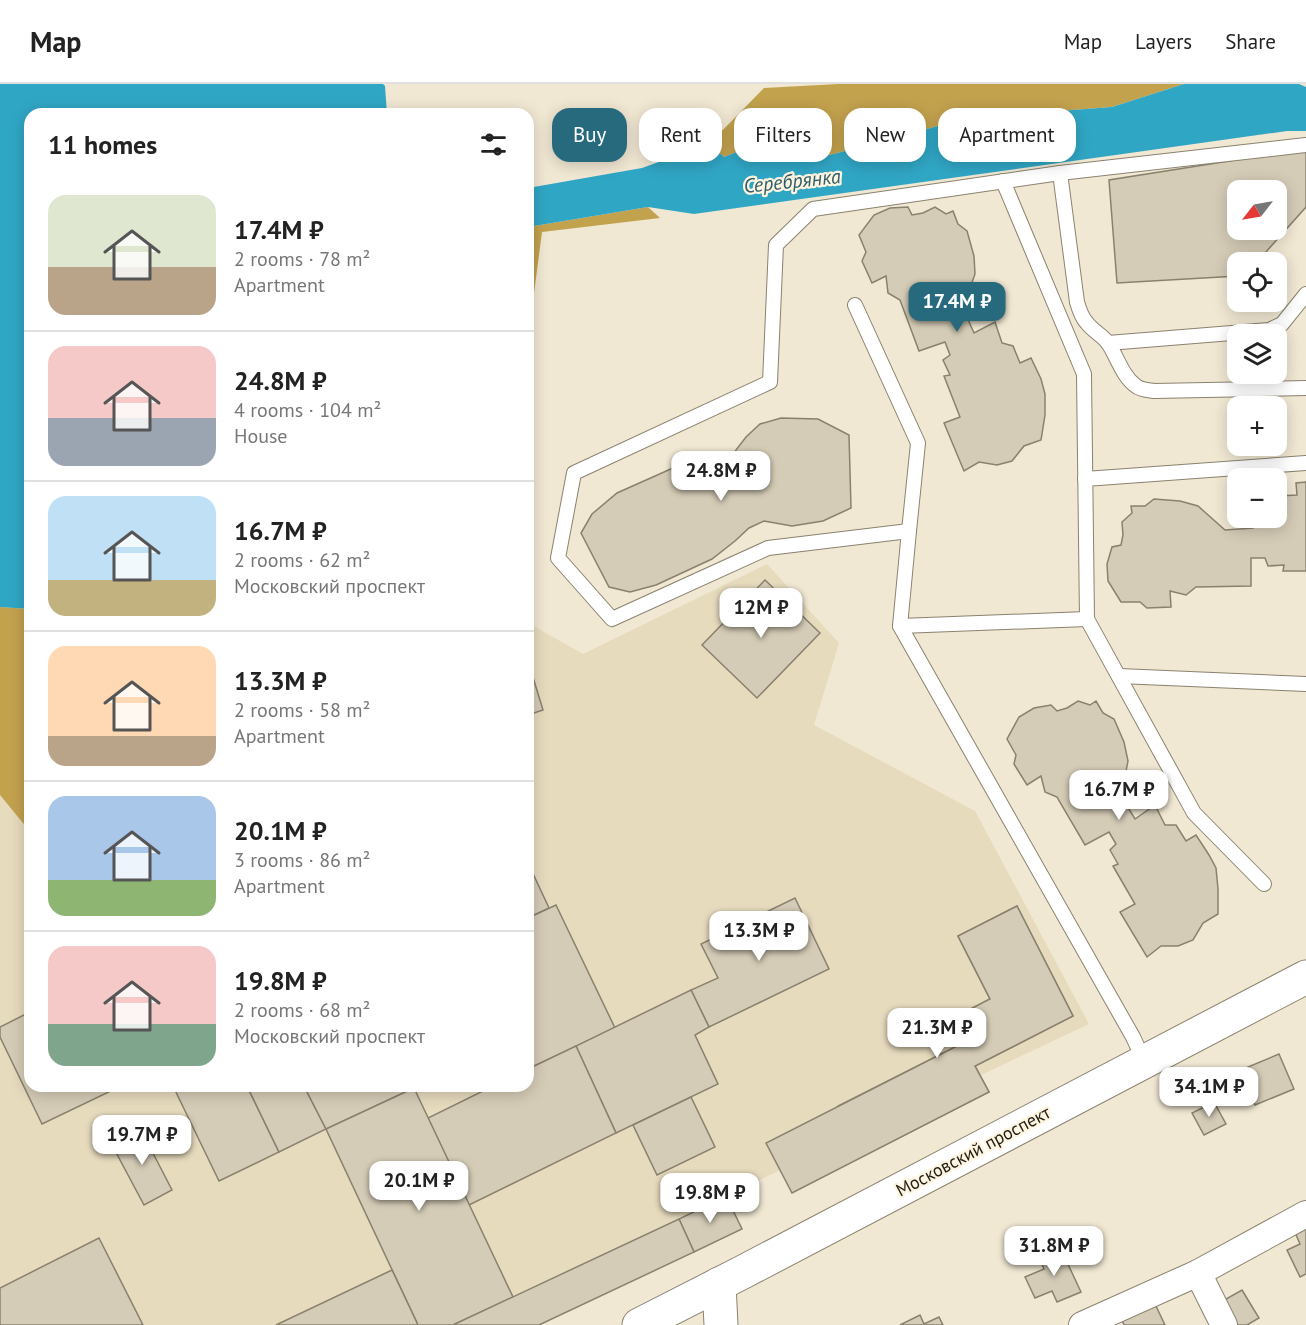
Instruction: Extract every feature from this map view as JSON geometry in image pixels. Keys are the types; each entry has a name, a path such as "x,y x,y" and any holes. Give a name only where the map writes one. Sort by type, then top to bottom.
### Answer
{"main road":[{"name":"Московский проспект","path":"639,1325 1306,977"},
{"path":"719,1284 721,1325"}],"street":[{"path":"1082,1325 1198,1273 1306,1214"},
{"path":"1198,1273 1224,1325"}],"lane":[{"path":"909,531 768,548 612,619 558,558 574,473 770,382 776,246 813,208 1060,173 1306,145"},
{"path":"1060,173 1077,302 1081,314 1087,324 1108,343 1129,380 1137,387 1154,391 1306,388"},
{"path":"1003,181 1084,374 1087,619 1194,813 1264,884"},
{"path":"1108,343 1269,330 1282,324 1306,294"},
{"path":"855,304 918,443 900,626 1144,1061"},
{"path":"1085,479 1306,464"},
{"path":"900,626 1087,619"},
{"path":"1119,676 1306,684"}],"shaded area":[{"path":"838,84 1184,84 1112,107 1076,110 938,108 938,126 926,129 926,108 844,108 844,151 832,154 832,108 744,108 764,88"},
{"path":"734,119 734,153 724,157 722,155 722,131"},
{"path":"648,207 660,218 542,232 534,293 534,226"},
{"path":"767,564 839,643 814,725 975,811 1089,1024 453,1325 0,1325 0,795 24,823 24,1092 534,1092 534,626 583,654"},
{"path":"0,607 24,609 24,824 0,795"}],"water":[{"path":"0,84 383,84 387,108 24,108 24,609 0,607"},
{"path":"1184,84 1299,84 1306,87 1306,131 1287,131 1076,161 1076,110 1112,107"},
{"name":"Серебрянка","path":"938,126 938,162 1066,162 694,214 648,207 534,226 534,187 642,168 659,162 722,162 722,155 724,157 734,153 734,162 832,162 832,154 844,151 844,162 926,162 926,129"}],"building":[{"path":"1306,149 1306,207 1287,228 1287,180 1227,180 1227,240 1277,240 1266,252 1227,252 1227,277 1117,283 1109,180"},
{"path":"908,207 912,215 935,207 946,214 953,211 958,224 967,231 974,256 975,274 963,308 974,333 995,322 1002,343 1013,346 1020,363 1031,358 1041,379 1045,394 1045,415 1041,440 1024,446 1012,461 997,465 979,462 964,471 944,423 960,417 944,376 950,375 943,360 950,355 945,342 919,351 900,300 888,293 886,276 872,283 862,261 866,252 859,235 874,215 890,208"},
{"path":"781,418 818,419 849,435 851,508 823,521 792,526 764,521 749,528 712,559 656,585 630,592 609,587 581,533 592,514 617,493 673,468 705,461 720,462 733,454 760,424"},
{"path":"1306,482 1306,571 1283,571 1284,565 1268,566 1265,558 1251,558 1251,586 1196,587 1186,595 1170,591 1171,607 1147,608 1140,602 1121,602 1108,581 1107,564 1112,547 1121,545 1122,522 1132,513 1131,506 1145,506 1154,499 1180,501 1198,506 1225,530 1287,528 1287,496 1297,495 1296,483"},
{"path":"765,580 820,633 757,698 702,645"},
{"path":"534,681 543,710 534,713"},
{"path":"1078,701 1090,705 1096,701 1103,713 1114,719 1124,742 1128,761 1121,796 1135,819 1155,805 1165,825 1176,825 1186,841 1196,835 1216,868 1218,914 1203,923 1193,940 1178,946 1161,946 1147,957 1120,912 1135,904 1113,866 1118,864 1110,850 1116,844 1109,832 1085,845 1057,797 1045,792 1041,776 1027,785 1014,764 1016,755 1007,739 1019,717 1034,708 1051,705 1057,711"},
{"path":"534,876 549,908 534,915"},
{"path":"795,898 829,969 709,1027 691,990 718,978 701,944"},
{"path":"556,905 615,1028 534,1066 534,915"},
{"path":"1017,906 1073,1016 975,1066 989,1092 863,1156 838,1106 973,1038 961,1014 990,999 958,936"},
{"path":"1017,906 1073,1016 975,1066 989,1092 792,1193 766,1143 973,1038 961,1014 990,999 958,936"},
{"path":"691,990 709,1027 695,1035 718,1084 616,1133 576,1046"},
{"path":"24,1015 24,1087 0,1037 0,1027"},
{"path":"576,1046 616,1133 469,1205 428,1118 481,1092 534,1092 534,1066"},
{"path":"1279,1054 1294,1089 1255,1105 1241,1070"},
{"path":"27,1092 109,1092 42,1124"},
{"path":"176,1092 250,1092 279,1152 219,1181"},
{"path":"250,1092 307,1092 326,1129 279,1152"},
{"path":"307,1092 405,1092 326,1129"},
{"path":"405,1092 416,1092 513,1297 453,1325 418,1325 326,1129"},
{"path":"691,1097 715,1147 657,1175 633,1125"},
{"path":"1214,1102 1226,1124 1204,1135 1192,1113"},
{"path":"140,1128 172,1190 144,1205 111,1143"},
{"path":"726,1196 742,1229 694,1252 679,1219"},
{"path":"679,1219 694,1252 539,1325 453,1325"},
{"path":"1306,1224 1306,1274 1300,1277 1287,1250 1300,1244 1294,1230"},
{"path":"99,1238 143,1325 0,1325 0,1288"},
{"path":"1059,1245 1081,1292 1057,1302 1052,1291 1035,1298 1025,1277 1044,1269 1038,1255"},
{"path":"392,1270 418,1325 276,1325"},
{"path":"1242,1290 1259,1318 1247,1325 1232,1325 1219,1303"},
{"path":"1155,1304 1165,1325 1124,1325 1122,1320"},
{"path":"920,1315 924,1324 939,1317 943,1325 900,1325"}]}
